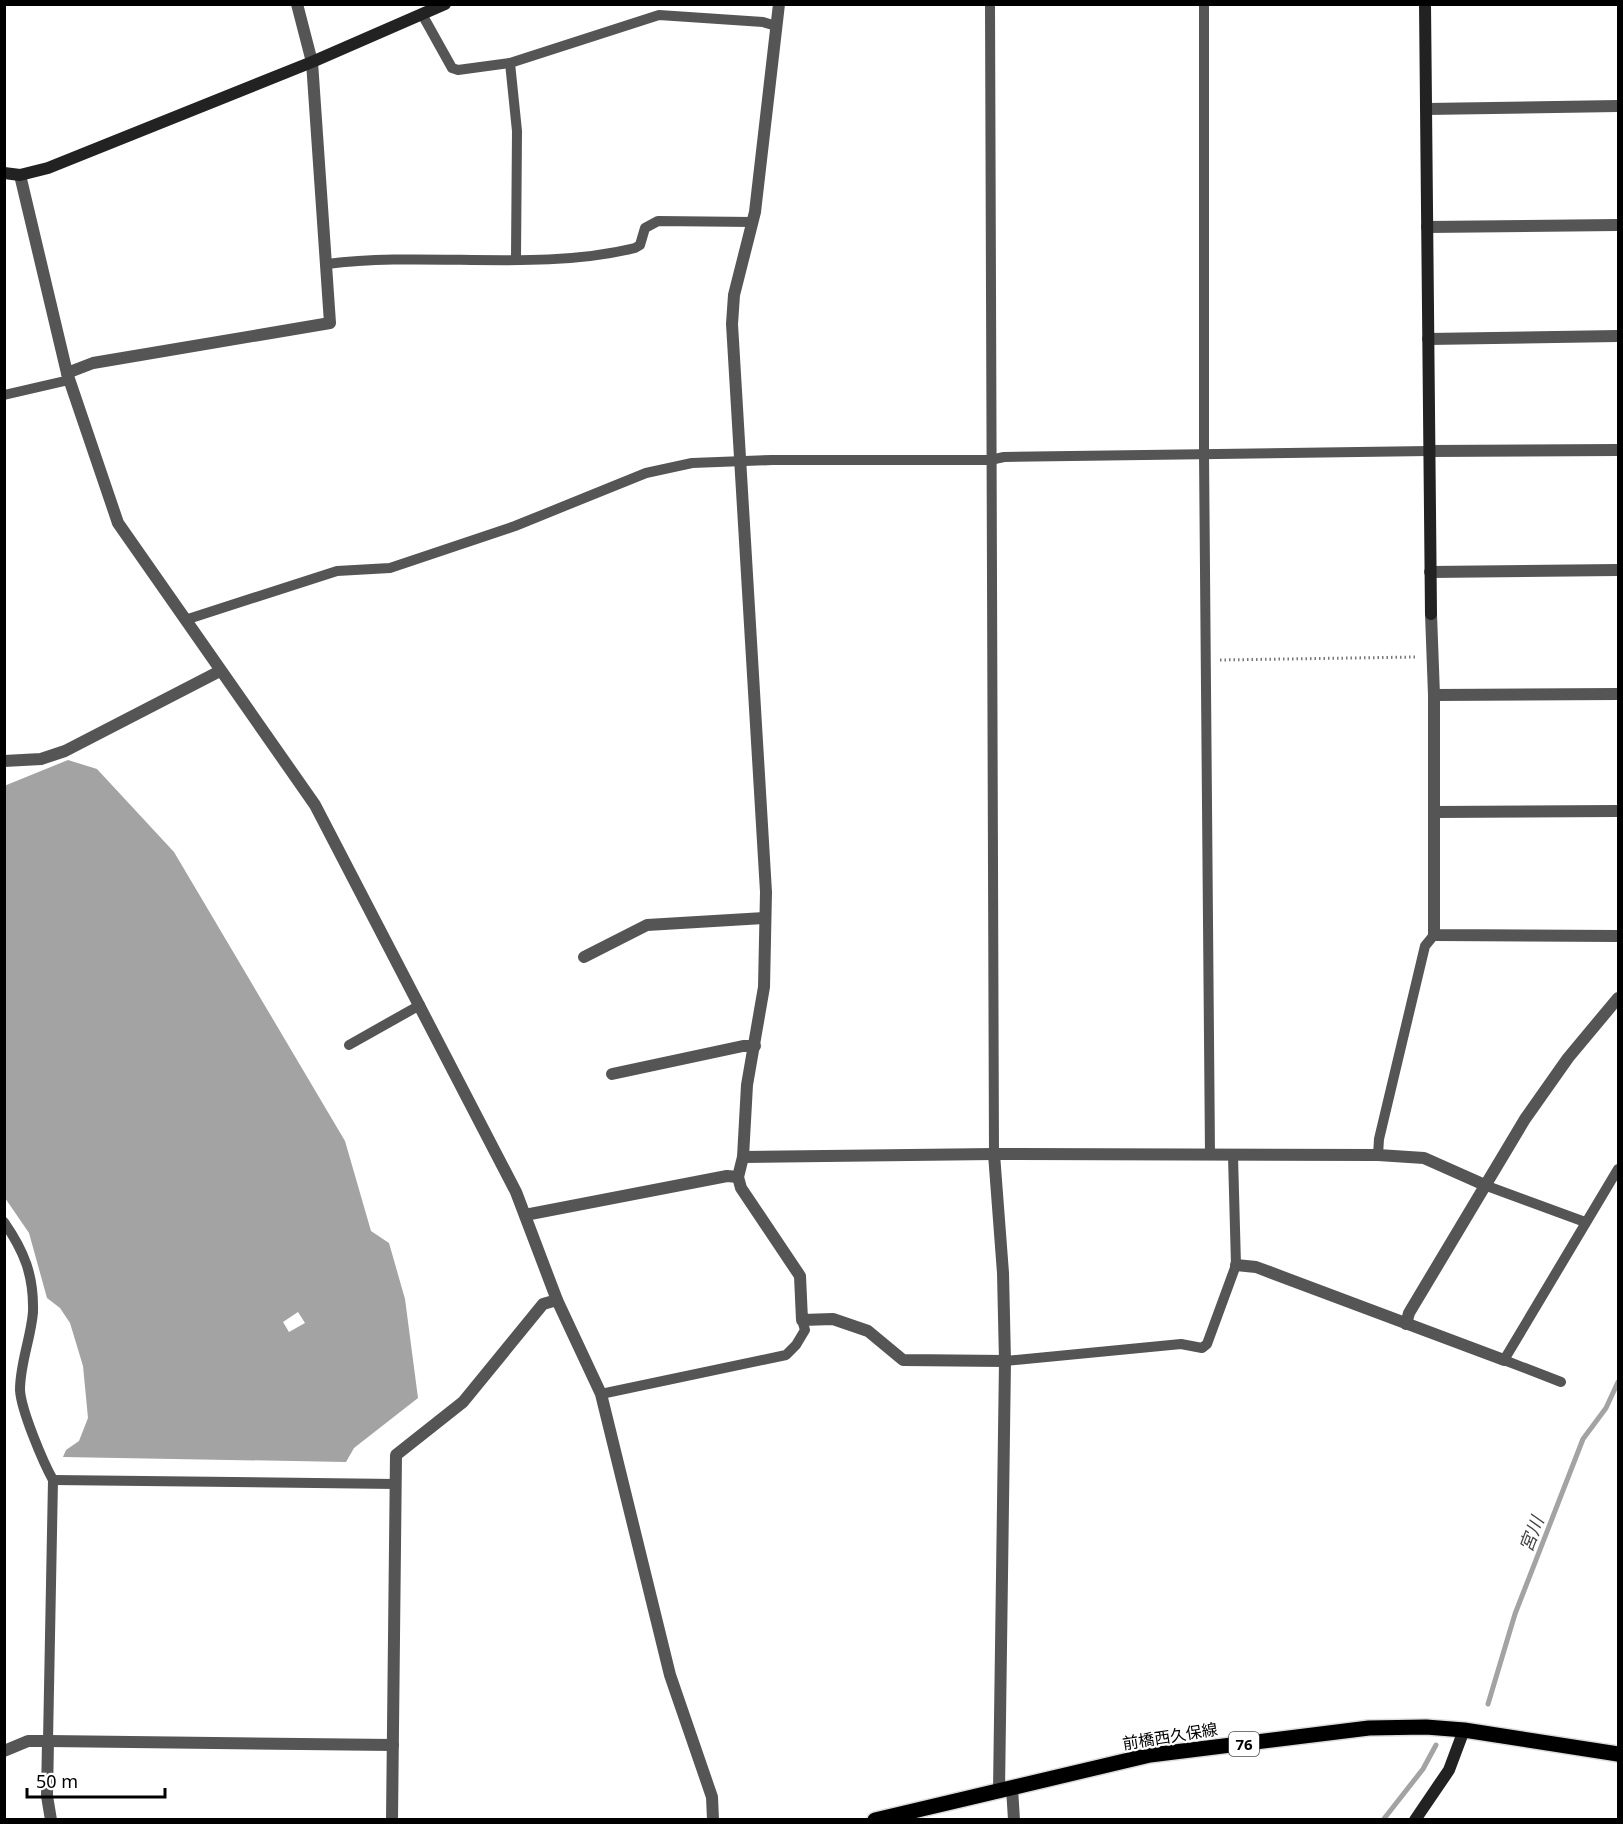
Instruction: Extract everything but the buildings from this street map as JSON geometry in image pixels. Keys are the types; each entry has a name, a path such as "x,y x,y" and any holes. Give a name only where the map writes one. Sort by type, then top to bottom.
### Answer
{"main road":[{"name":"前橋西久保線","path":"875,1820 900,1812 1150,1755 1369,1728 1426,1726 1618,1754"}],"street":[{"path":"68,376 93,363 330,323 312,62 297,4"},
{"path":"4,173 20,175 48,168 312,62 423,16 445,4"},
{"path":"779,4 753,222 734,295 732,324 758,720 766,892 764,987 747,1085 742,1157 738,1177 741,1188 800,1276 802,1320 833,1319 868,1331 903,1360 1005,1361"},
{"path":"1425,4 1430,572 1434,695 1434,935 1452,937 1618,936"},
{"path":"1426,109 1618,106"},
{"path":"20,175 68,376 118,524 315,805 487,1132 525,1215 557,1300 601,1394 662,1645 712,1797 713,1820"},
{"path":"1427,227 1618,225"},
{"path":"1428,339 1618,336"},
{"path":"1429,451 1618,450"},
{"path":"1430,572 1618,570"},
{"path":"4,760 41,759 65,751 220,671"},
{"path":"1434,695 1618,694"},
{"path":"1435,812 1618,811"},
{"path":"584,957 647,925 765,918"},
{"path":"1406,1324 1409,1313 1544,1090 1618,998"},
{"path":"612,1074 743,1046 755,1046"},
{"path":"994,1154 1003,1273 1005,1361 1006,1789 1014,1820"},
{"path":"742,1157 994,1154 1378,1155 1424,1158 1487,1186"},
{"path":"525,1215 727,1176 738,1177"},
{"path":"1236,1265 1256,1267 1504,1360"},
{"path":"392,1820 396,1455 452,1413 543,1304 557,1300"},
{"path":"1415,1820 1449,1770 1464,1730"},
{"path":"4,1751 28,1742 48,1741 393,1745"},
{"path":"48,1741 47,1796 51,1820"}],"lane":[{"path":"990,4 994,1154"},
{"path":"1204,4 1204,454 1210,1155"},
{"path":"423,16 452,68 465,70 510,63 660,15 763,22 776,26"},
{"path":"510,63 517,131 516,258"},
{"path":"327,264 373,258 572,259 635,248 640,245 645,228 658,221 753,222"},
{"path":"4,395 68,376"},
{"path":"185,620 337,572 390,568 515,526 646,473 692,463 741,460 990,460 1004,457 1429,451"},
{"path":"1378,1155 1379,1139 1425,946 1434,935"},
{"path":"349,1045 420,1005"},
{"path":"1005,1361 1181,1344 1202,1348 1207,1344 1236,1265 1233,1156"},
{"path":"1562,1382 1504,1360 1618,1169"},
{"path":"1487,1186 1585,1222"},
{"path":"4,1222 19,1243 29,1266 33,1312 21,1374 20,1393 45,1465 53,1480 48,1741"},
{"path":"601,1394 786,1355 796,1345 805,1330 802,1320"},
{"path":"53,1480 396,1484"}],"path":[{"path":"1206,660 1433,657"}],"shaded area":[{"path":"68,760 97,769 174,852 345,1141 371,1231 389,1243 405,1299 418,1398 354,1448 346,1462 63,1457 66,1450 79,1441 88,1418 83,1366 70,1323 60,1308 47,1298 29,1233 5,1198 4,786","holes":["298,1312 305,1323 289,1332 283,1322"]}],"waterway":[{"name":"宮川","path":"1488,1704 1515,1614 1583,1439 1606,1408 1618,1382"},
{"name":"宮川","path":"1383,1820 1423,1769 1436,1745"}]}
